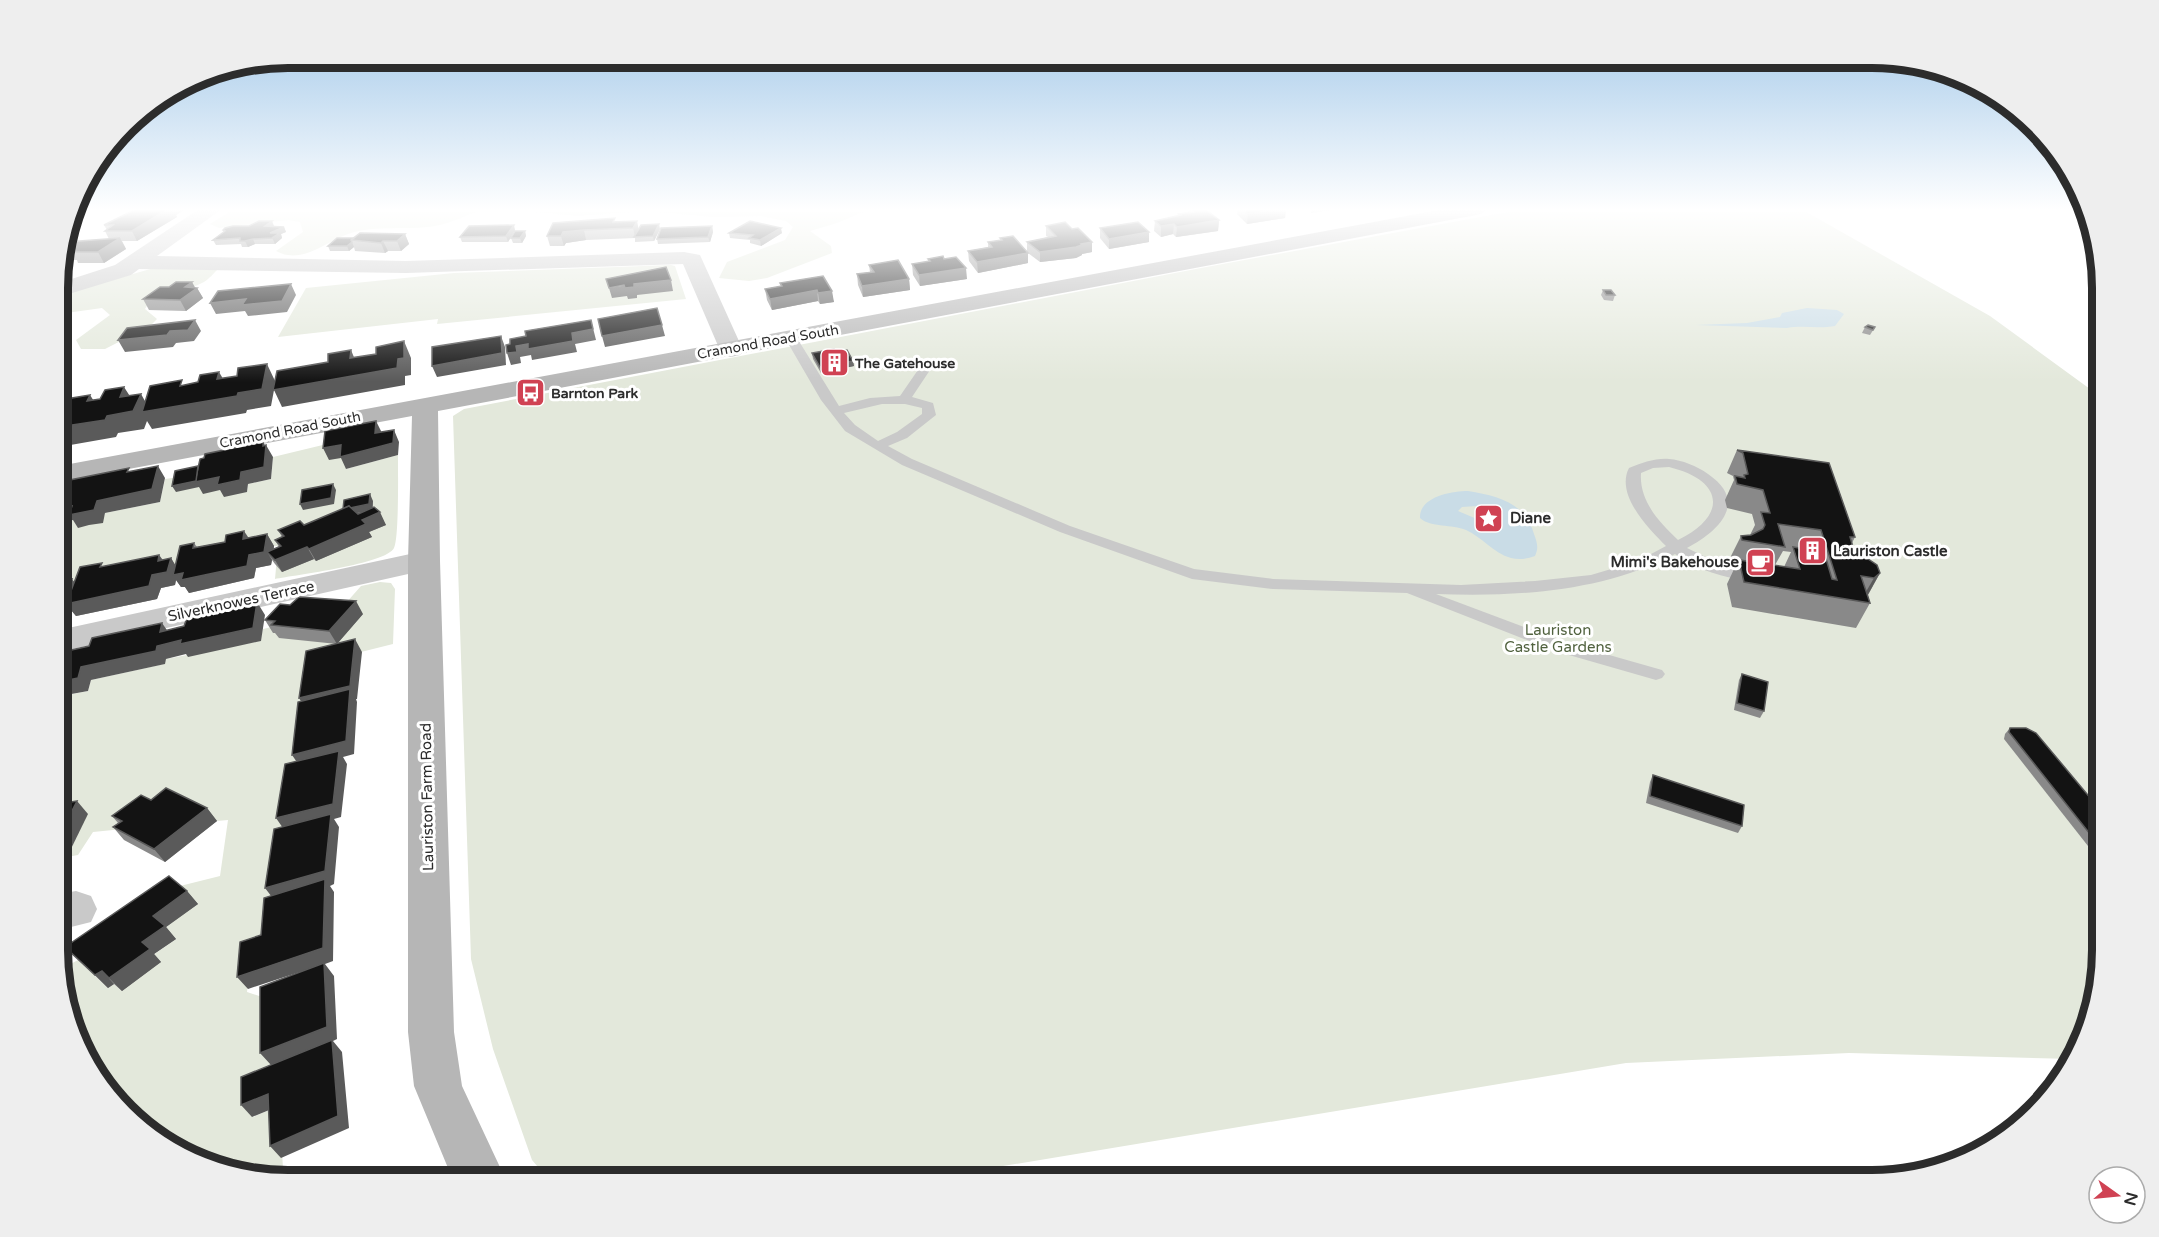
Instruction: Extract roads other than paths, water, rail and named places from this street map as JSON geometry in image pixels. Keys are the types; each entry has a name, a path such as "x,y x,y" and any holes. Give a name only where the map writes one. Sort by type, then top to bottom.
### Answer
{"street":[{"path":"68,287 105,277 128,267"},
{"path":"391,267 414,267"},
{"path":"695,267 731,350"},
{"name":"Cramond Road South","path":"68,472 1169,267"},
{"name":"Lauriston Farm Road","path":"425,404 424,561 431,1032 438,1086 475,1170"},
{"name":"Silverknowes Terrace","path":"68,639 424,561"}],"lane":[{"path":"791,338 827,400 850,428 877,446 907,462 1065,529 1192,574 1273,584 1461,590 1592,580 1644,564 1676,547 1696,537 1714,522 1721,510 1718,492 1705,477 1677,465 1651,464 1634,471 1635,492 1676,547 1688,557 1699,562 1737,574 1771,580"},
{"path":"904,400 924,370"},
{"path":"836,411 871,401 916,400 928,406 929,415 902,435 877,446"},
{"path":"1402,588 1561,647 1656,674"}],"water":[{"path":"1807,308 1837,310 1844,314 1835,326 1829,327 1696,325 1747,323 1780,317 1782,313"},
{"path":"1461,491 1499,498 1524,514 1530,523 1537,545 1535,556 1523,559 1511,558 1466,530 1436,525 1420,518 1421,511 1430,500","holes":["1477,506 1496,513 1501,523 1491,525 1458,511 1462,507"]}],"place":[{"name":"The Gatehouse","path":"834,363"},
{"name":"Barnton Park","path":"530,393"},
{"name":"Diane","path":"1489,518"},
{"name":"Lauriston Castle","path":"1812,551"},
{"name":"Mimi's Bakehouse","path":"1760,562"}],"park label":[{"name":"Lauriston Castle Gardens","path":"1558,638"}]}
